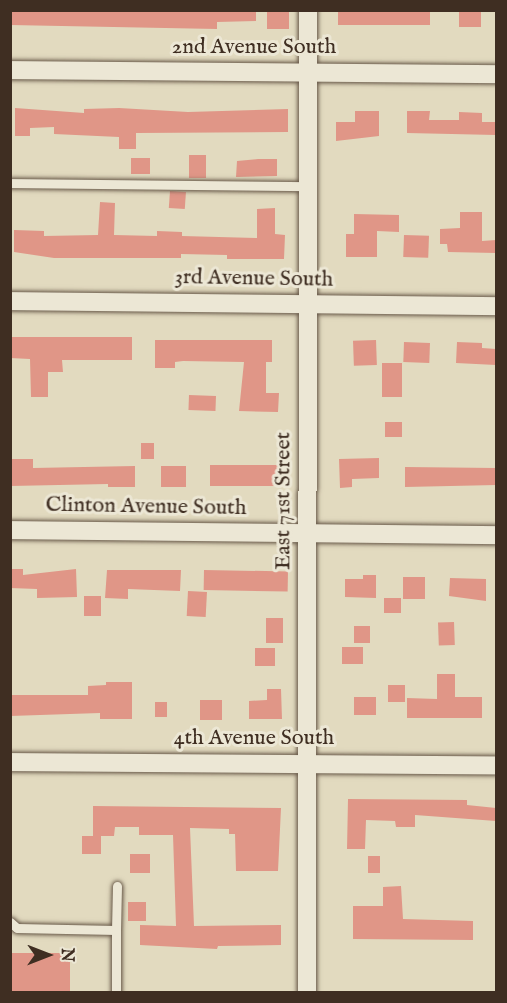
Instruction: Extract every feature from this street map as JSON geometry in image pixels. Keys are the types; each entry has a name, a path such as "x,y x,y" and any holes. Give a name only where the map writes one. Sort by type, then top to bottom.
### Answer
{"street":[{"name":"East 71st Street","path":"307,993 308,10"},
{"name":"2nd Avenue South","path":"10,70 496,74"},
{"name":"3rd Avenue South","path":"10,301 496,306"},
{"name":"Clinton Avenue South","path":"10,530 496,535"},
{"name":"4th Avenue South","path":"10,762 496,765"}],"lane":[{"path":"10,183 308,186"},
{"path":"116,993 117,886"},
{"path":"10,922 16,928 116,930"}],"building":[{"path":"10,10 256,10 256,21 217,22 217,29 10,25"},
{"path":"267,10 289,10 289,29 267,29"},
{"path":"338,10 430,10 430,25 338,25"},
{"path":"459,10 481,10 481,27 459,27"},
{"path":"15,108 84,113 84,109 119,108 188,112 288,109 288,132 136,133 136,149 119,149 119,137 54,134 54,127 30,128 30,136 15,136"},
{"path":"355,111 379,111 379,136 336,141 336,122 355,122"},
{"path":"407,111 430,111 429,120 459,120 459,112 482,113 482,122 496,122 496,135 407,133"},
{"path":"189,155 206,155 206,178 189,178"},
{"path":"131,158 150,158 150,174 131,174"},
{"path":"277,159 277,176 236,177 237,161"},
{"path":"170,191 186,192 185,209 169,208"},
{"path":"100,202 115,203 114,235 157,236 157,231 182,232 182,236 257,238 257,209 275,208 275,234 285,235 284,259 227,259 227,255 181,254 181,258 54,258 14,252 14,230 44,231 44,236 98,235"},
{"path":"460,212 482,212 482,241 496,240 496,253 448,252 447,244 440,244 440,229 460,228"},
{"path":"354,214 399,215 399,232 377,231 377,257 346,257 346,234 354,234"},
{"path":"404,235 429,236 428,258 403,257"},
{"path":"10,337 132,337 132,360 62,360 63,372 48,372 48,397 31,397 30,359 10,358"},
{"path":"155,340 272,340 272,362 266,362 266,393 279,393 278,412 239,411 244,362 183,361 175,362 175,368 155,368"},
{"path":"376,340 377,365 354,366 353,341"},
{"path":"404,342 430,343 429,363 403,362"},
{"path":"457,342 482,343 482,348 496,349 496,365 456,363"},
{"path":"382,363 402,363 402,397 382,397"},
{"path":"189,395 216,396 215,411 188,410"},
{"path":"385,422 402,422 402,437 385,437"},
{"path":"141,443 154,443 154,459 141,459"},
{"path":"379,458 379,478 352,479 352,487 340,488 339,459"},
{"path":"10,459 33,459 33,468 135,466 135,487 108,487 108,484 10,486"},
{"path":"210,465 279,465 279,486 210,486"},
{"path":"161,466 186,466 186,487 161,487"},
{"path":"405,467 496,468 496,485 405,487"},
{"path":"10,569 23,569 23,575 76,569 77,597 37,598 37,589 10,588"},
{"path":"107,570 181,570 180,591 128,589 128,599 105,598"},
{"path":"204,570 288,571 288,591 204,590"},
{"path":"363,575 376,575 376,598 345,597 345,579 363,579"},
{"path":"403,577 425,577 425,599 403,599"},
{"path":"450,578 486,579 486,601 449,596"},
{"path":"188,591 207,592 206,617 187,616"},
{"path":"84,596 101,596 101,616 84,616"},
{"path":"384,598 401,598 401,613 384,613"},
{"path":"266,618 283,618 283,643 266,643"},
{"path":"454,622 455,645 439,646 438,623"},
{"path":"354,626 370,626 370,643 354,643"},
{"path":"342,647 363,647 363,664 342,664"},
{"path":"255,648 275,648 275,666 255,666"},
{"path":"437,674 455,674 455,697 482,697 482,718 407,718 407,698 437,699"},
{"path":"106,682 132,682 132,719 100,719 100,713 10,716 10,695 88,695 88,686 106,685"},
{"path":"388,685 405,685 405,702 388,702"},
{"path":"267,689 281,689 282,719 249,719 249,701 267,700"},
{"path":"354,697 376,697 376,715 354,715"},
{"path":"200,700 222,700 222,720 200,720"},
{"path":"155,702 167,702 167,717 155,717"},
{"path":"348,799 467,800 467,805 496,808 496,821 415,815 415,827 396,827 395,821 366,820 365,849 347,849"},
{"path":"93,806 281,808 278,871 236,871 235,834 229,834 229,829 190,828 194,926 281,925 281,945 218,946 217,949 140,945 140,925 176,926 173,835 139,835 139,827 115,827 114,836 93,836"},
{"path":"82,836 101,836 101,854 82,854"},
{"path":"130,854 150,854 150,873 130,873"},
{"path":"368,856 380,856 380,873 368,873"},
{"path":"401,886 403,919 473,921 473,940 353,939 353,906 383,906 383,887"},
{"path":"128,902 146,902 146,921 128,921"},
{"path":"10,953 70,953 70,992 10,992"}]}
